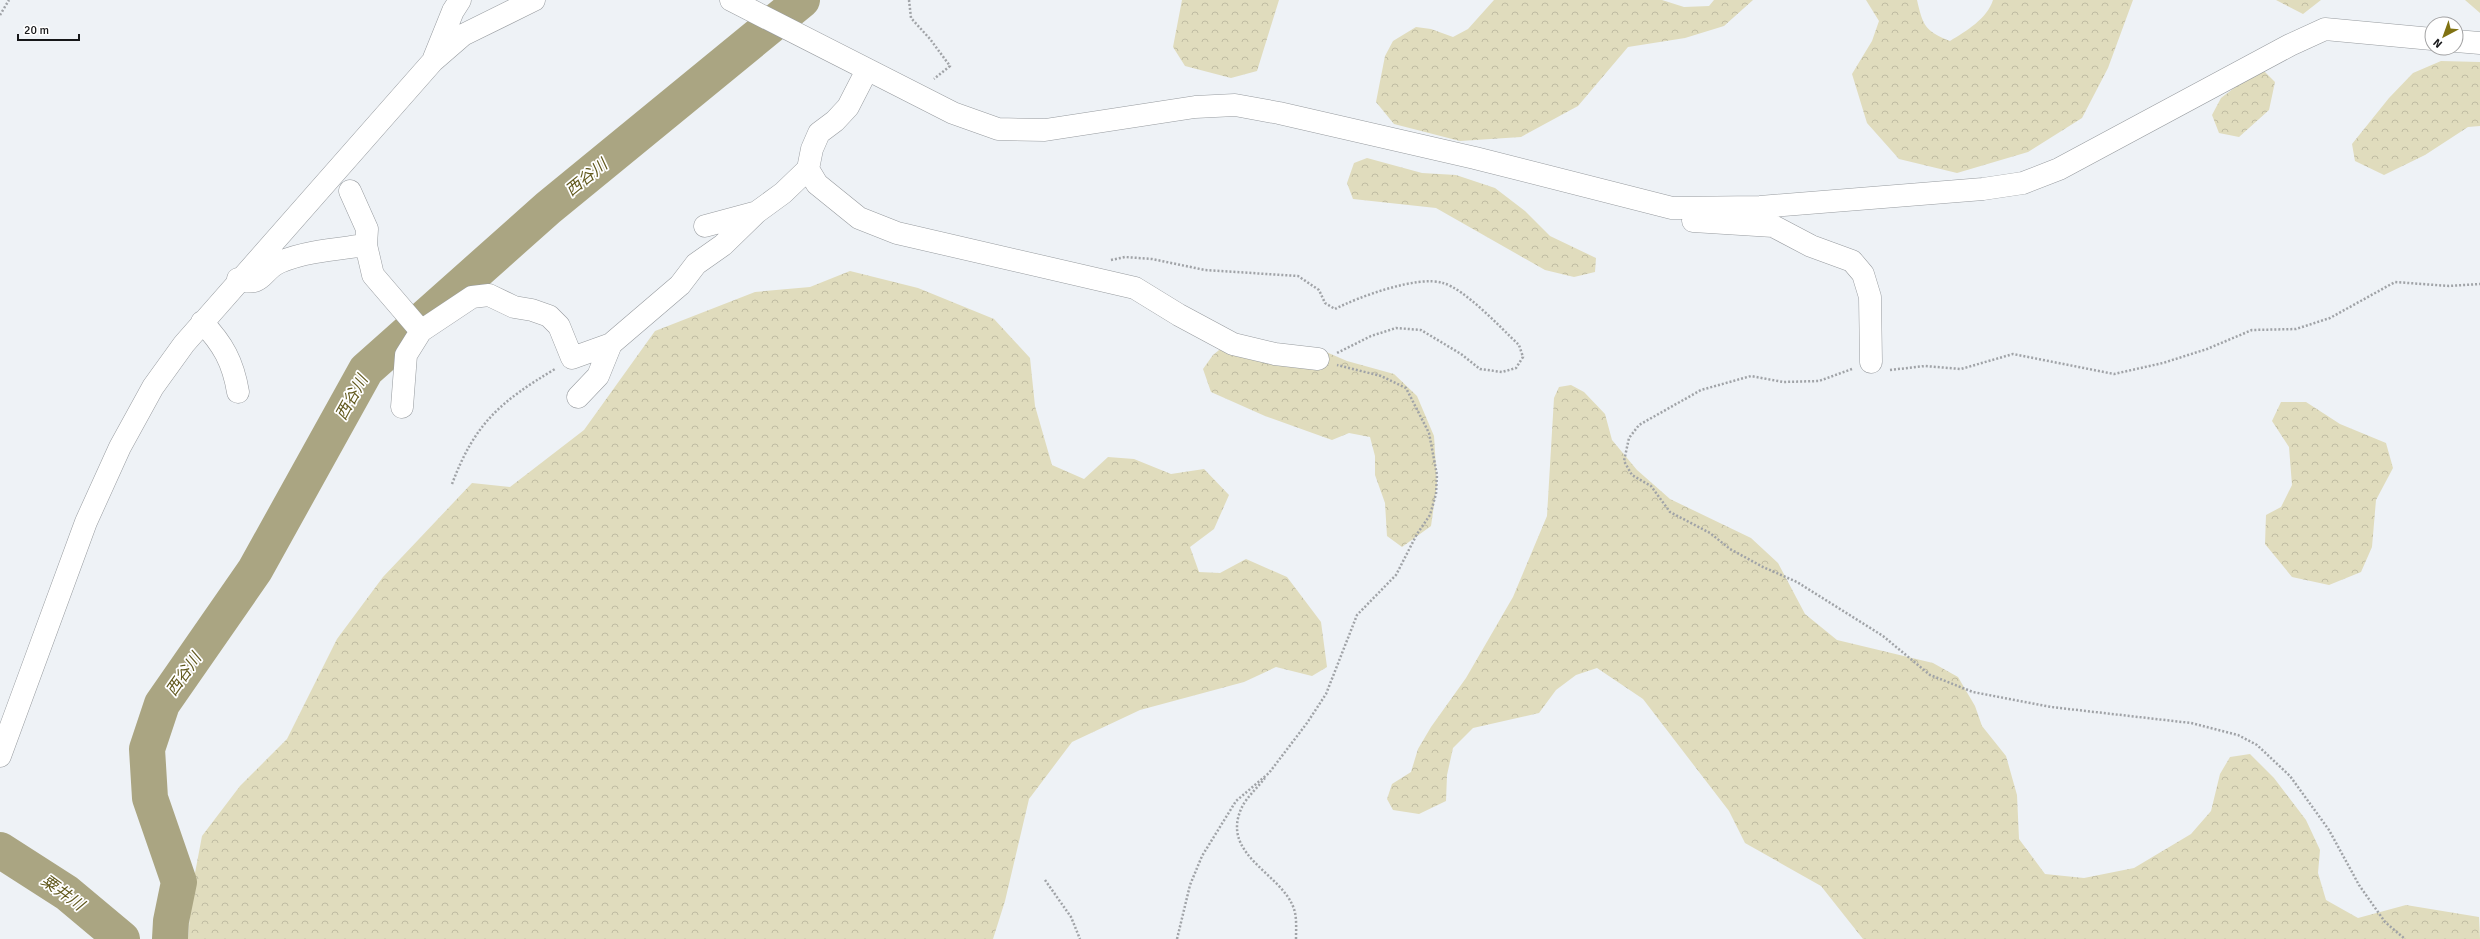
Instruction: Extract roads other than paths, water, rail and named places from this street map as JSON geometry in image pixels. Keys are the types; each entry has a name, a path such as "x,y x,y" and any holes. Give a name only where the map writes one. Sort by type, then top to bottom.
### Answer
{"street":[{"path":"433,61 453,11 460,0"},
{"path":"0,756 86,522 120,447 154,387 202,322 433,61 463,35 534,0"},
{"path":"731,0 756,12 789,31 953,113 998,129 1045,130 1196,107 1235,105 1279,112 1672,208 1760,207 1983,189 2023,183 2059,169 2290,45 2325,29 2424,38"},
{"path":"2464,42 2480,43"},
{"path":"402,407 406,355 415,325 472,297 490,295 514,307 532,310 549,316 559,326 572,358 612,344 680,285 696,264 741,229 757,212 783,193 808,169 812,149 819,133 835,121 848,107 867,70"},
{"path":"808,169 817,184 854,214 897,233 1135,288 1179,315 1233,344 1275,354 1318,359"},
{"path":"350,191 366,229 366,245 373,275 415,325"},
{"path":"1672,208 1689,221 1773,226 1811,246 1852,262 1863,274 1870,297 1871,362"},
{"path":"705,226 757,212"},
{"path":"238,280 248,283 256,282 278,262 296,256 366,245"},
{"path":"202,322 228,356 234,370 238,392"},
{"path":"578,397 598,376 612,344"}],"waterway":[{"name":"西谷川","path":"170,939 171,921 179,882 150,798 147,749 162,704 255,570 366,370 548,208 802,0"},
{"name":"粟井川","path":"0,850 67,893 122,939"}]}
